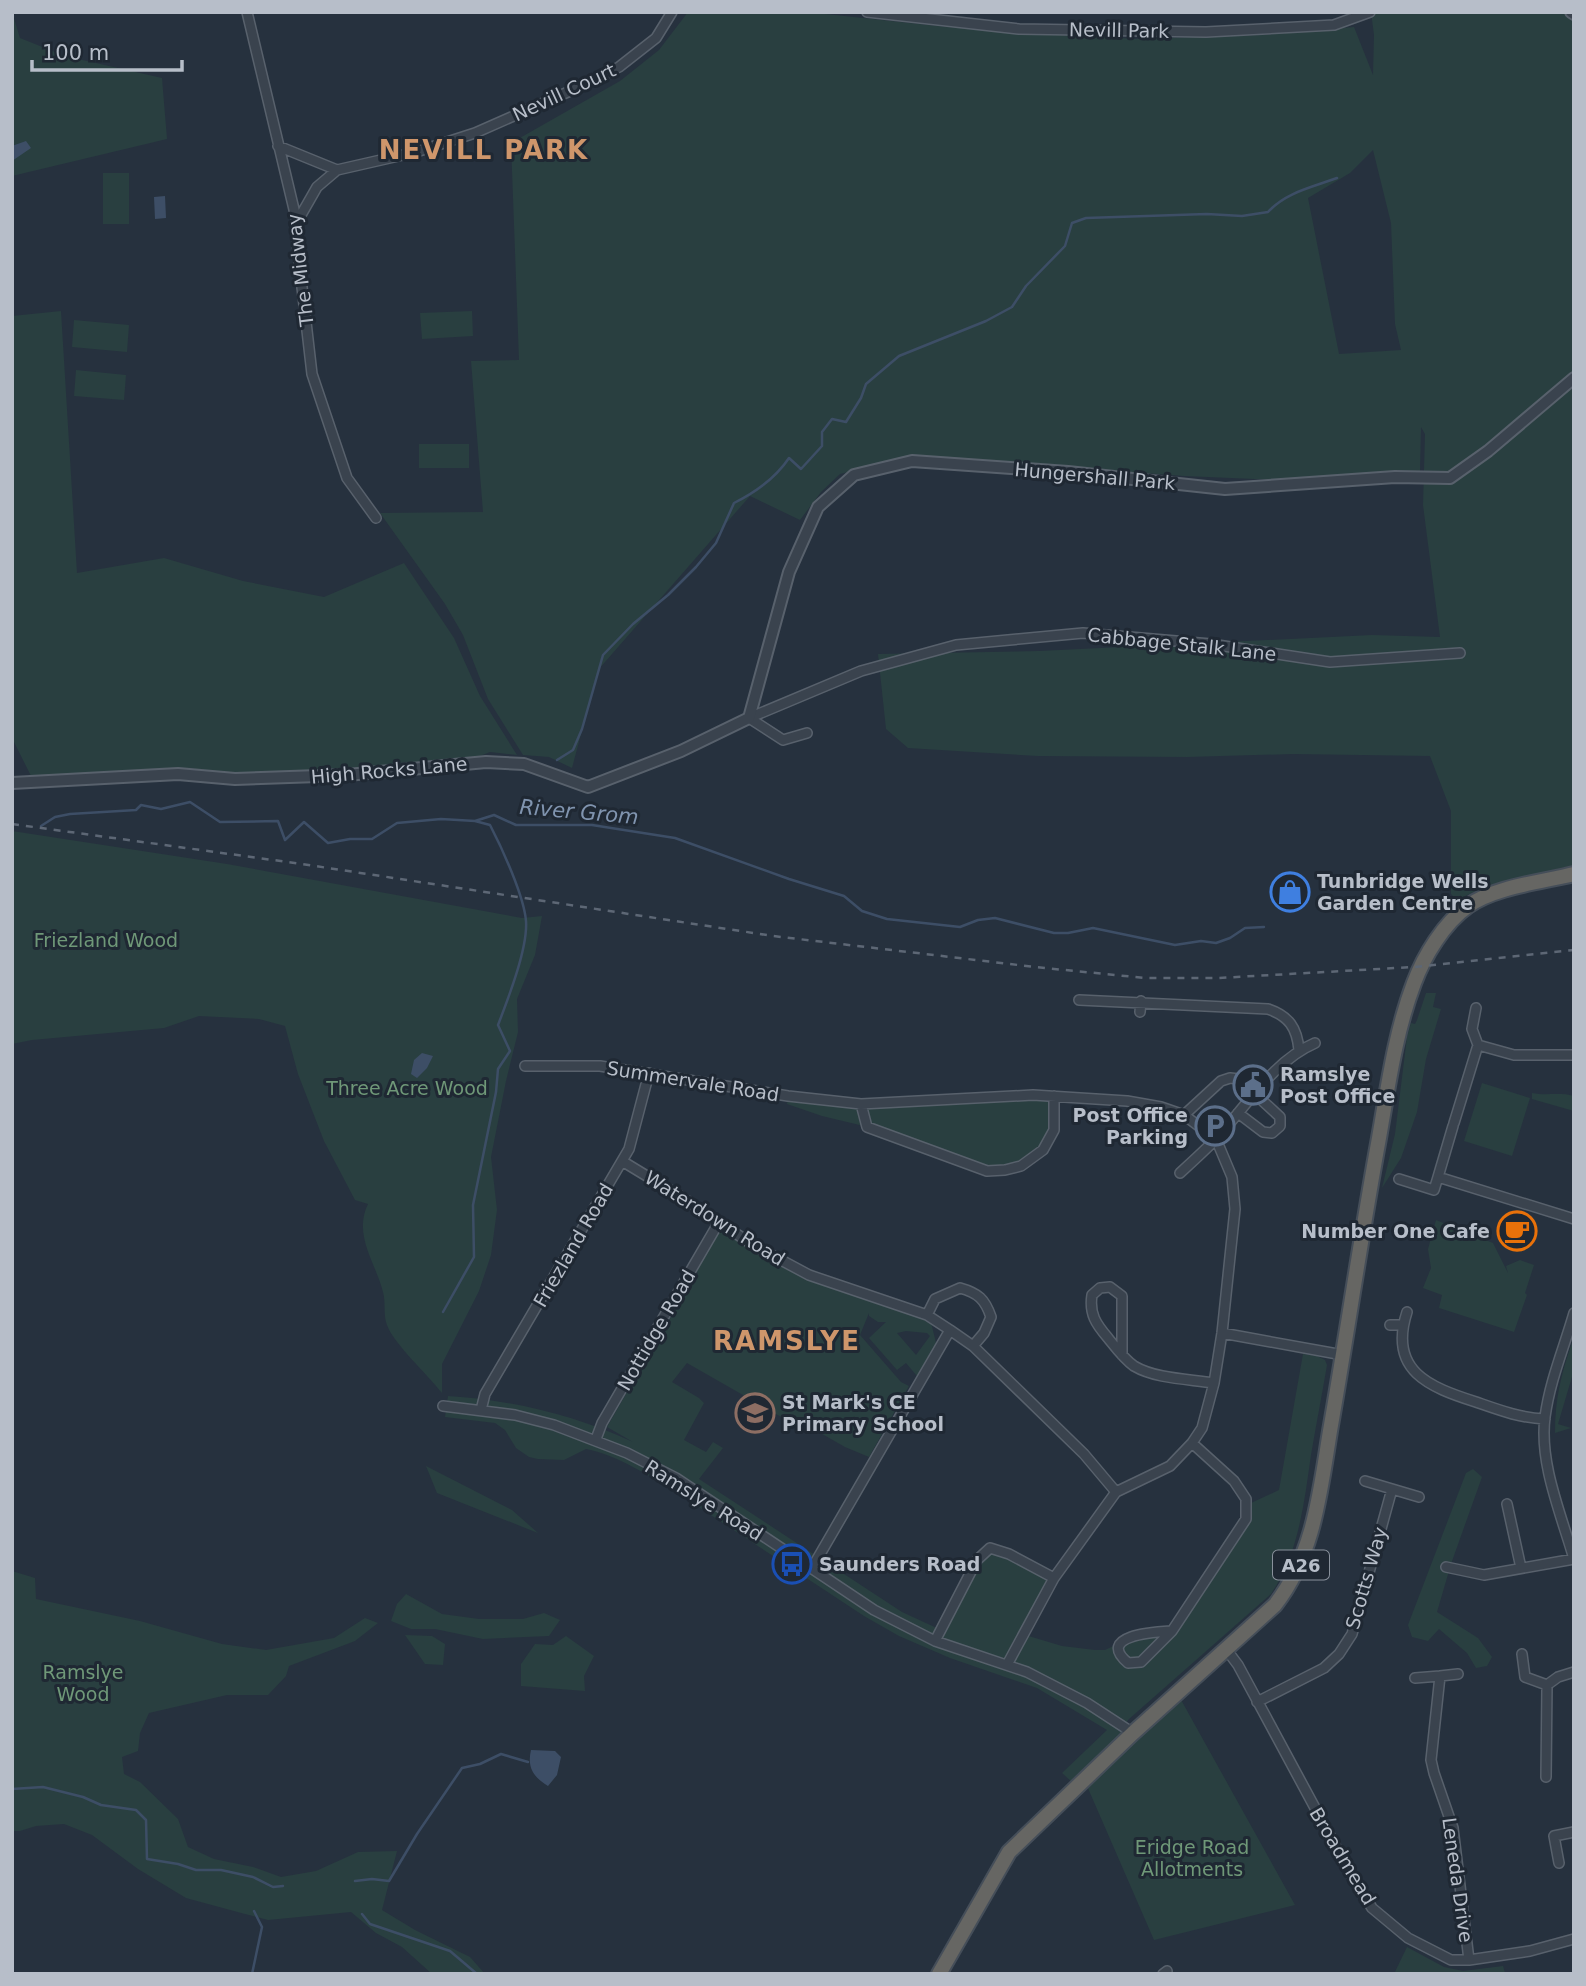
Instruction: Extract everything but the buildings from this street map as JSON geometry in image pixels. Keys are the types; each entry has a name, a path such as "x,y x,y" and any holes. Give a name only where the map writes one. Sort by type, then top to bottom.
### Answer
{"highway":[{"name":"A26","path":"939,1974 1009,1852 1133,1733 1275,1605 1290,1587 1301,1565 1314,1521 1390,1077 1405,1010 1417,974 1438,940 1470,904 1495,893 1574,874"}],"street":[{"name":"The Midway","path":"247,12 297,222 297,244 312,374 347,478 376,518"},
{"name":"Nevill Court","path":"337,170 416,152 475,133 577,88 619,67 638,53 656,38 672,12"},
{"name":"Nevill Park","path":"867,12 1019,29 1206,32 1334,25 1370,12"},
{"path":"278,146 337,170 317,187 297,222"},
{"name":"Hungershall Park","path":"749,718 789,572 818,507 854,475 912,461 1068,472 1225,489 1395,477 1450,478 1488,451 1574,377"},
{"name":"Cabbage Stalk Lane","path":"749,718 861,671 956,645 1083,634 1211,644 1330,662 1460,653"},
{"path":"749,718 783,740 807,733"},
{"name":"High Rocks Lane","path":"12,783 170,774 235,779 347,775 486,762 524,764 588,787 681,751 749,718"},
{"path":"1079,1000 1268,1009 1282,1014 1293,1026 1298,1037 1299,1050"},
{"path":"1140,1012 1141,1001"},
{"path":"1399,1179 1434,1190 1478,1045 1472,1029 1476,1008"},
{"path":"1180,1173 1216,1139 1254,1094 1299,1050 1315,1043"},
{"path":"1478,1045 1514,1055 1573,1052"},
{"name":"Summervale Road","path":"525,1066 600,1066 788,1096 861,1104 1054,1096 1126,1101 1161,1107 1184,1115 1216,1139"},
{"name":"Friezland Road","path":"481,1410 485,1394 629,1149 649,1073"},
{"path":"1184,1115 1221,1081 1230,1078 1238,1079 1280,1117 1280,1126 1272,1133 1263,1132 1238,1113"},
{"path":"861,1104 867,1128 987,1171 1021,1166 1043,1150 1054,1130 1054,1096"},
{"path":"1008,1663 1054,1578 1116,1492 1170,1466 1202,1428 1214,1383 1222,1332 1235,1209 1232,1177 1216,1139"},
{"name":"Waterdown Road","path":"622,1161 753,1245 809,1275 927,1315 950,1330 973,1346 1084,1454 1116,1492"},
{"path":"1438,1177 1574,1219"},
{"name":"Nottidge Road","path":"596,1439 602,1423 719,1222"},
{"path":"1122,1355 1122,1296 1110,1287 1100,1288 1092,1294 1090,1306 1094,1322 1122,1355 1134,1365 1150,1373 1214,1383"},
{"path":"927,1315 935,1299 960,1288 975,1293 987,1304 991,1317 985,1333 973,1346"},
{"path":"1408,1312 1403,1325 1404,1348 1414,1371 1424,1381 1448,1393 1525,1418 1545,1419"},
{"path":"1446,1567 1484,1576 1574,1559 1549,1468 1545,1419 1555,1369 1571,1330 1574,1313"},
{"path":"1390,1325 1403,1325"},
{"path":"812,1568 950,1330"},
{"path":"1222,1332 1343,1355"},
{"name":"Ramslye Road","path":"443,1406 481,1410 554,1425 596,1439 676,1478 874,1610 935,1641 1008,1663 1087,1703 1133,1733"},
{"path":"1172,1631 1129,1636 1121,1641 1121,1657 1128,1663 1141,1662 1172,1631 1246,1519 1246,1499 1234,1481 1192,1443"},
{"path":"1365,1481 1419,1497"},
{"name":"Scotts Way","path":"1257,1702 1324,1668 1339,1654 1352,1634 1392,1489"},
{"path":"1507,1504 1521,1569"},
{"path":"935,1641 977,1560 990,1548 1009,1554 1054,1578"},
{"name":"Broadmead","path":"1226,1650 1238,1665 1325,1830 1372,1908 1409,1938 1451,1960 1469,1961 1530,1951 1574,1939"},
{"path":"1521,1654 1525,1676 1547,1685"},
{"path":"1547,1685 1558,1677 1574,1672"},
{"path":"1415,1678 1458,1674"},
{"name":"Leneda Drive","path":"1440,1676 1431,1760 1453,1828 1469,1961"},
{"path":"1546,1777 1547,1685"},
{"path":"1559,1863 1554,1836 1574,1832"}],"green space":[{"path":"12,12 20,38 65,56 162,78 167,139 12,176"},
{"path":"688,12 807,12 947,27 1136,39 1262,35 1354,27 1373,75 1374,35 1371,12 1574,12 1574,865 1486,886 1457,900 1451,894 1451,811 1430,756 1038,756 908,748 886,729 878,654 1039,651 1372,635 1440,637 1423,505 1425,434 1421,427 1420,471 1281,480 1184,476 915,456 840,474 821,492 800,520 750,496 598,670 572,768 549,757 523,755 488,699 463,635 445,604 380,513 483,512 471,361 519,360 511,143 620,81 659,50","holes":["1373,150 1391,223 1395,324 1401,350 1339,354 1308,198 1350,173"]},
{"path":"103,173 129,173 129,224 103,224"},
{"path":"61,311 77,573 164,558 243,581 324,597 404,563 454,638 480,696 517,755 490,752 480,756 347,769 237,774 188,768 32,778 12,738 12,316"},
{"path":"472,311 473,336 422,339 420,313"},
{"path":"74,320 129,325 127,352 72,347"},
{"path":"76,370 126,375 124,400 74,396"},
{"path":"419,444 469,444 469,468 419,468"},
{"path":"12,831 227,864 522,918 542,916 535,955 517,999 518,1032 491,1157 497,1210 491,1255 479,1291 442,1364 442,1393 404,1350 387,1325 383,1292 364,1237 364,1215 368,1204 355,1200 324,1141 298,1074 285,1026 259,1019 199,1016 164,1028 12,1044"},
{"path":"1426,993 1436,993 1433,1007 1441,1009 1426,1059 1417,1112 1401,1158 1382,1188 1395,1134 1407,1037 1411,1023 1415,1024 1417,1020"},
{"path":"1482,1083 1530,1098 1512,1156 1464,1141"},
{"path":"1532,1093 1574,1096 1574,1111 1532,1099"},
{"path":"788,1097 817,1101 1053,1097 1052,1129 1042,1149 1020,1165 988,1170 868,1127 787,1104"},
{"path":"1436,1220 1493,1243 1508,1273 1506,1266 1520,1260 1534,1265 1514,1332 1439,1308 1442,1295 1423,1288 1431,1268 1428,1249"},
{"path":"719,1223 809,1275 930,1318 936,1343 917,1376 906,1363 897,1370 869,1338 886,1322 878,1322 869,1316 869,1313 860,1335 901,1382 909,1386 869,1457 845,1447 787,1414 783,1418 687,1363 672,1382 704,1403 684,1440 706,1452 713,1442 723,1448 699,1479 902,1612 941,1630 981,1559 990,1551 999,1552 1051,1579 1022,1634 1062,1646 1105,1650 1124,1641 1173,1632 1249,1513 1251,1503 1279,1490 1303,1354 1325,1360 1327,1365 1303,1509 1294,1545 1280,1578 1271,1594 1129,1719 1122,1728 1128,1733 1074,1784 1062,1773 1107,1730 1037,1688 950,1658 899,1636 864,1616 679,1494 622,1461 586,1449 564,1460 529,1457 516,1448 505,1430 495,1423 445,1417 448,1396 496,1401 543,1410 633,1442 607,1427 637,1375 635,1369 653,1336 659,1337 698,1273 693,1269","holes":["897,1333 927,1333 930,1336 916,1355"]},
{"path":"1572,1343 1574,1370 1558,1424 1571,1428 1555,1433 1559,1387"},
{"path":"426,1466 512,1510 538,1533 437,1493"},
{"path":"1473,1469 1482,1477 1437,1612 1478,1638 1492,1657 1487,1666 1476,1668 1467,1653 1439,1629 1428,1641 1412,1637 1408,1625 1466,1473"},
{"name":"Ramslye Wood","path":"12,1571 35,1578 36,1599 140,1621 222,1644 266,1650 334,1638 365,1618 378,1623 355,1641 289,1666 286,1676 268,1695 227,1695 149,1713 140,1733 138,1751 122,1757 124,1774 140,1782 178,1819 188,1847 214,1859 253,1867 281,1877 316,1871 358,1852 397,1851 382,1910 470,1957 485,1974 432,1974 402,1947 376,1933 351,1912 268,1920 186,1898 138,1869 92,1835 64,1824 12,1831"},
{"path":"406,1594 442,1614 479,1619 523,1619 544,1613 560,1620 549,1636 483,1639 435,1629 411,1629 391,1621 397,1604"},
{"path":"405,1635 432,1636 445,1644 443,1665 425,1664"},
{"path":"566,1636 594,1656 584,1676 585,1691 521,1686 521,1664 535,1644 553,1645"},
{"name":"Eridge Road Allotments","path":"1180,1698 1295,1905 1154,1940 1087,1786"},
{"path":"1407,1947 1444,1967 1463,1971 1503,1966 1505,1973 1394,1974"}],"water":[{"path":"26,141 31,148 12,161 12,146"},
{"path":"165,196 166,218 155,219 154,197"},
{"path":"422,1053 433,1056 427,1068 417,1078 411,1074 414,1060"},
{"path":"531,1750 555,1751 561,1757 557,1775 548,1786 532,1771"}],"waterway":[{"path":"557,760 573,750 582,729 603,655 696,567 716,543 734,503 764,484 789,458 801,469 822,446 822,432 832,419 846,422 866,384 899,356 986,321 1012,307 1026,286 1065,246 1072,223 1086,218 1207,214 1242,216 1268,212 1291,195 1337,178"},
{"name":"River Grom","path":"41,826 55,817 70,814 136,810 141,805 161,809 190,802 220,822 278,821 285,840 304,822 328,843 372,839 397,823 441,819 475,821 494,815 516,825 592,825 675,838 844,896 862,911 887,919 960,927 978,920 995,918 1054,933 1093,928 1175,945 1201,941 1216,943 1245,928 1264,927"},
{"path":"443,1312 474,1257 473,1205 496,1092 498,1069 510,1051 498,1025 516,973 526,932 524,911 512,872 490,825 475,821"},
{"path":"355,1881 389,1881 462,1768 480,1764 501,1754 528,1762"},
{"path":"12,1789 43,1787 83,1797 101,1805 136,1810 146,1820 147,1859 196,1870 221,1870 253,1877 273,1887 283,1886"},
{"path":"252,1974 262,1927 254,1911"},
{"path":"362,1914 370,1924 450,1951 477,1974"}],"railway":[{"path":"12,824 302,864 773,936 1145,978 1218,978 1414,967 1574,950"}],"place":[{"name":"Tunbridge Wells Garden Centre","path":"1290,892"},
{"name":"Ramslye Post Office","path":"1253,1085"},
{"name":"Post Office Parking","path":"1215,1126"},
{"name":"Number One Cafe","path":"1517,1231"},
{"name":"St Mark's CE Primary School","path":"755,1413"},
{"name":"Saunders Road","path":"792,1564"}],"district":[{"name":"NEVILL PARK","path":"484,150"},
{"name":"RAMSLYE","path":"787,1341"}],"park label":[{"name":"Friezland Wood","path":"106,940"},
{"name":"Three Acre Wood","path":"407,1088"}]}
